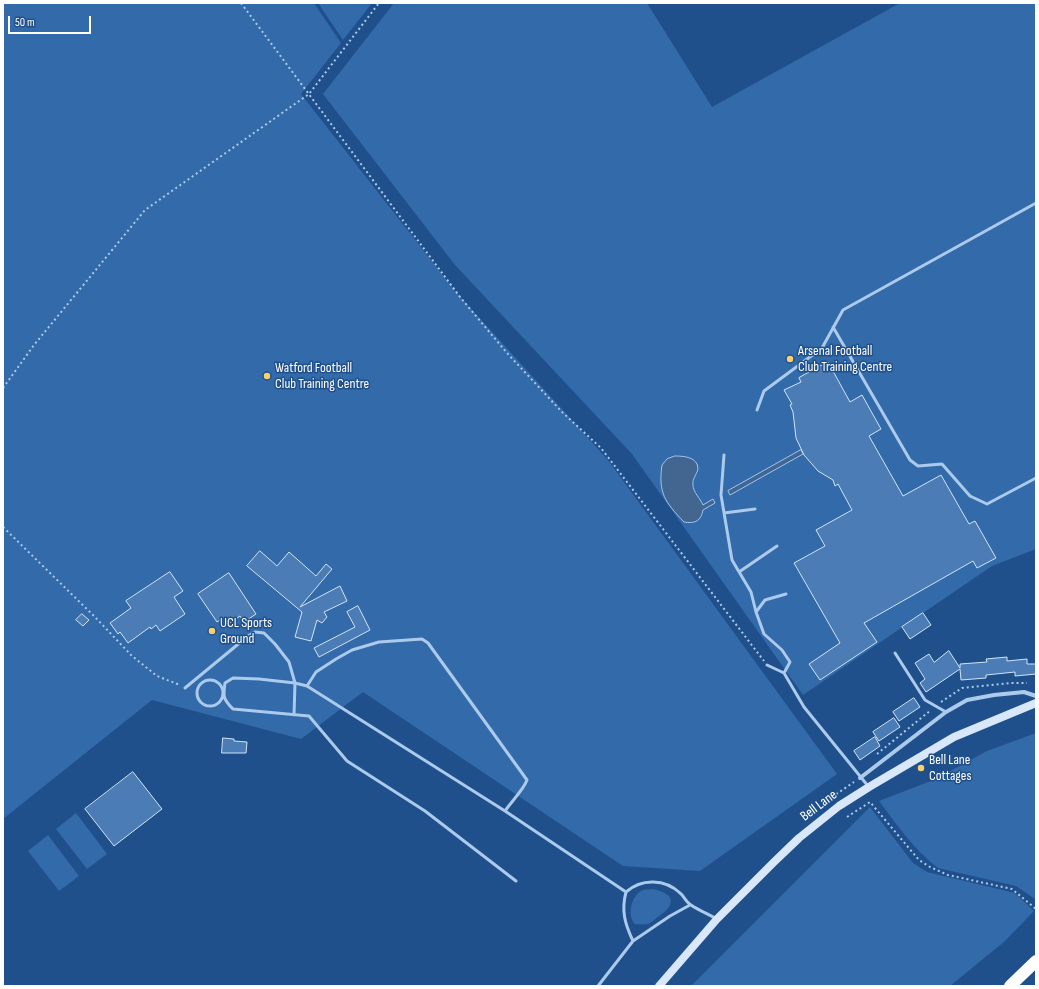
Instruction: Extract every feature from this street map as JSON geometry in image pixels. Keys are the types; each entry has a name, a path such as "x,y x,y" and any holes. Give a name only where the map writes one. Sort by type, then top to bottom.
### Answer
{"highway":[{"path":"1010,986 1036,961"}],"main road":[{"name":"Bell Lane","path":"659,986 717,919 799,838 839,806 954,736 1036,703"}],"street":[{"path":"860,778 946,712 967,700 1024,692 1036,696"}],"lane":[{"path":"757,410 764,391 822,348 843,310 1036,203"},
{"path":"833,327 910,460 918,466 942,464 970,496 987,504 1036,478"},
{"path":"724,455 721,495 732,560 751,592 764,634 782,650 790,662 784,673"},
{"path":"724,513 755,509"},
{"path":"739,572 776,546"},
{"path":"756,612 765,600 786,594"},
{"path":"185,688 248,636 256,632 264,633 289,662 295,683 294,715"},
{"path":"307,686 316,672 352,650 374,643 422,639 428,643 527,780 525,785 505,811"},
{"path":"895,653 925,700 946,712"},
{"path":"767,665 784,673 804,707 860,778 869,787"},
{"path":"516,881 426,811 347,761 309,716 233,709 226,702 223,694 221,686 214,681 206,681 202,683 198,690 198,699 204,705 208,706 220,702 223,694 225,683 233,678 295,683 307,686 505,811 626,892"},
{"path":"633,941 626,925 623,904 626,892 632,886 650,881 669,885 680,893 690,905 717,919"},
{"path":"598,986 633,941 670,916 690,905"}],"path":[{"path":"241,3 460,297 522,369 562,412 601,448 767,665"},
{"path":"3,388 34,345 145,210 309,94 379,3"},
{"path":"3,528 96,617 132,656 157,676 185,688"},
{"path":"832,797 860,778"},
{"path":"848,817 870,802 919,860 948,875 1012,889 1036,909"}],"shaded area":[{"name":"Watford Football Club Training Centre","path":"3,3 314,3 341,43 301,94 456,292 608,460 837,774 700,871 623,866 363,692 301,739 152,700 3,819"},
{"path":"318,3 372,3 343,40"},
{"name":"Arsenal Football Club Training Centre","path":"394,3 647,3 712,107 900,3 1036,3 1036,549 992,566 803,695 632,454 455,265 323,94"},
{"path":"801,450 803,454 730,495 728,491"},
{"path":"675,456 690,458 696,462 698,469 693,481 694,490 703,505 713,499 715,503 703,510 701,517 697,521 691,523 684,522 672,509 662,490 662,465 667,459"},
{"path":"1036,733 1035,899 1016,886 938,868 921,853 899,828 879,801 936,779 987,751"},
{"path":"870,807 913,863 927,872 1015,893 1034,911 1005,941 950,986 691,986"},
{"path":"76,813 107,854 87,869 56,829"},
{"path":"48,835 79,876 59,891 28,851"},
{"path":"653,889 661,891 669,897 671,900 668,908 664,913 649,923 635,924 631,915 633,900 639,892"}],"building":[{"path":"828,362 850,402 862,395 881,429 869,436 903,496 941,475 969,524 975,521 996,558 977,568 973,561 864,623 877,642 820,680 809,664 840,643 794,563 825,546 816,530 852,510 838,484 835,486 833,480 818,471 804,455 796,438 793,412 790,405 792,404 784,390 801,382 799,378"},
{"path":"260,551 277,566 289,552 316,576 326,564 332,569 300,607 340,586 347,601 324,612 327,617 322,623 317,620 311,641 295,637 302,612 247,566"},
{"path":"170,572 183,591 174,597 185,614 160,631 156,625 151,629 150,627 128,643 120,632 118,634 110,623 131,608 126,601"},
{"path":"229,573 256,614 244,622 240,616 224,627 220,620 217,622 198,594"},
{"path":"358,606 370,630 319,657 314,648 355,627 347,612"},
{"path":"923,613 931,625 910,639 902,627"},
{"path":"82,614 89,620 83,626 76,620"},
{"path":"949,651 960,668 960,664 987,662 986,659 1007,657 1007,661 1027,659 1027,664 1036,664 1036,674 1015,676 1015,672 986,675 986,678 961,680 960,669 926,692 920,683 925,679 915,663 929,654 934,662"},
{"path":"914,698 920,707 899,721 893,712"},
{"path":"894,718 900,727 879,741 873,732"},
{"path":"875,737 880,746 860,760 854,751"},
{"path":"223,738 247,742 246,753 222,753"},
{"path":"133,772 162,809 114,846 85,809"}],"place":[{"name":"Arsenal Football Club Training Centre","path":"790,359"},
{"name":"Watford Football Club Training Centre","path":"267,376"},
{"name":"UCL Sports Ground","path":"212,631"},
{"name":"Bell Lane Cottages","path":"921,768"}]}
